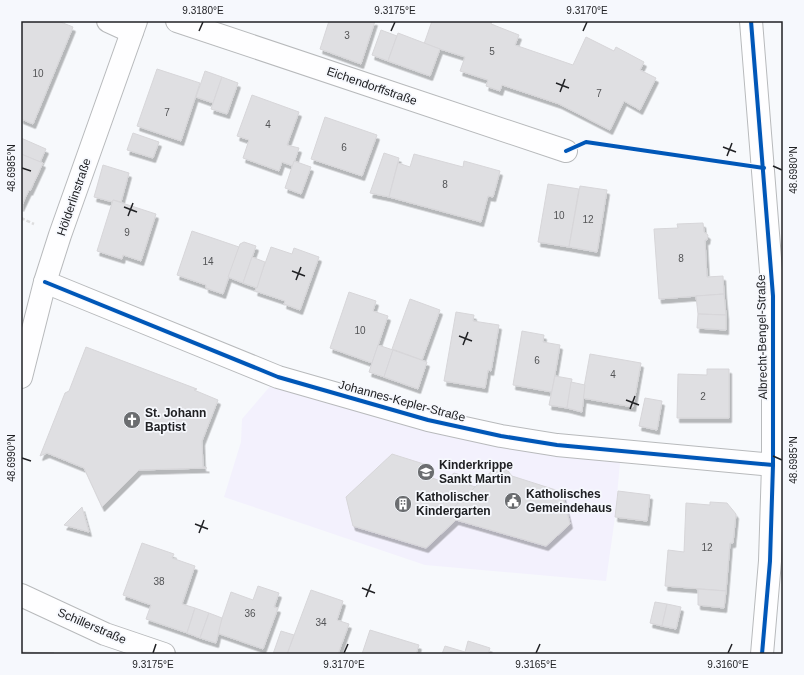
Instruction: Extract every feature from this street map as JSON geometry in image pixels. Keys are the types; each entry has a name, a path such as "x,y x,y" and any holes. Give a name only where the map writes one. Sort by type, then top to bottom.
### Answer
{"street":[{"path":"108,21 134,26"},
{"name":"Eichendorffstraße","path":"177,21 566,151"},
{"name":"Albrecht-Bengel-Straße","path":"751,21 773,296 773,465 777,561 762,654"},
{"name":"Hölderlinstraße","path":"21,377 45,282 134,26"},
{"name":"Johannes-Kepler-Straße","path":"45,282 278,377 428,420 501,436 557,445 773,465"},
{"name":"Schillerstraße","path":"21,595 105,634 164,654"}],"shaded area":[{"name":"Kinderkrippe Sankt Martin","path":"278,377 621,452 615,517 606,581 425,565 224,497 241,442 242,419"}],"building":[{"path":"21,21 58,21 73,27 33,124 21,119"},
{"path":"329,21 375,21 361,64 320,49"},
{"path":"432,21 492,21 491,24 519,35 515,45 573,65 586,37 614,51 616,47 644,62 640,70 656,78 640,110 624,101 610,130 559,104 502,85 500,91 486,86 488,80 460,71 465,57 424,44"},
{"path":"381,30 397,36 388,61 372,55"},
{"path":"398,33 440,49 430,76 388,61"},
{"path":"157,69 200,83 181,141 137,126"},
{"path":"205,71 222,77 213,103 196,97"},
{"path":"222,77 238,83 227,114 211,109"},
{"path":"252,95 299,112 287,145 299,148 293,166 282,162 279,171 243,158 249,140 237,136"},
{"path":"325,117 377,135 362,176 311,159"},
{"path":"133,133 159,142 153,158 127,150"},
{"path":"21,138 46,149 40,162 21,154"},
{"path":"384,153 399,158 389,197 370,193"},
{"path":"21,154 43,163 21,207"},
{"path":"414,154 463,167 464,161 500,171 493,197 488,196 481,222 389,197 398,163 410,167"},
{"path":"294,161 311,167 301,194 285,188"},
{"path":"103,165 129,173 121,202 113,200 113,202 94,197"},
{"path":"548,184 579,189 569,247 538,242"},
{"path":"580,186 607,190 597,252 569,247"},
{"path":"113,200 156,214 141,261 123,255 122,259 97,251"},
{"path":"703,223 704,232 708,235 707,240 705,240 707,277 723,276 724,294 659,299 654,229 678,228 677,224"},
{"path":"192,231 239,247 223,294 206,288 206,285 177,275"},
{"path":"244,242 256,246 243,283 228,277 240,244"},
{"path":"271,247 292,254 294,248 319,257 300,310 284,304 285,301 255,291"},
{"path":"252,257 265,262 257,288 243,283"},
{"path":"349,292 376,301 373,311 388,316 372,363 330,348"},
{"path":"724,294 726,315 698,314 696,296"},
{"path":"410,299 440,310 422,360 392,349"},
{"path":"456,312 474,315 473,321 499,325 491,371 488,370 485,388 444,381"},
{"path":"698,314 726,315 726,330 697,328"},
{"path":"522,331 544,335 543,342 560,345 552,392 513,385"},
{"path":"378,345 393,350 384,377 369,372"},
{"name":"St. Johann Baptist","path":"86,347 197,389 194,390 218,400 202,441 203,467 207,468 139,470 102,507 84,468 47,453 40,456 65,393 69,391"},
{"path":"393,350 427,362 418,389 384,377"},
{"path":"590,354 641,363 633,407 582,398"},
{"path":"707,369 729,369 729,418 677,418 678,374 707,375"},
{"path":"555,376 572,379 567,408 549,405"},
{"path":"571,382 585,385 582,412 567,408"},
{"path":"645,398 662,401 657,430 639,426"},
{"name":"Katholischer Kindergarten","path":"392,454 427,465 430,477 443,482 454,473 467,477 469,485 476,487 451,510 456,520 426,548 353,526 346,497"},
{"name":"Katholisches Gemeindehaus","path":"496,467 508,471 512,476 562,492 570,524 546,546 456,520 451,510"},
{"path":"618,491 650,495 647,521 615,517"},
{"path":"710,502 727,503 736,514 733,543 730,543 726,591 665,586 668,550 684,552 686,503 710,505"},
{"path":"82,507 89,532 64,525"},
{"path":"142,543 174,554 172,558 195,566 182,604 195,608 187,633 146,619 151,605 123,595"},
{"path":"258,586 279,593 274,607 278,608 263,649 217,633 231,592 253,600"},
{"path":"698,589 726,591 724,608 698,605"},
{"path":"311,590 343,601 337,620 349,624 338,654 287,654"},
{"path":"655,602 667,604 662,626 650,623"},
{"path":"667,604 681,607 676,629 662,626"},
{"path":"195,608 209,613 200,638 187,633"},
{"path":"209,613 222,618 216,643 200,638"},
{"path":"370,630 419,645 416,654 362,654"},
{"path":"281,631 294,635 287,654 273,654"},
{"path":"468,641 490,648 488,654 442,654 445,646 465,652"},
{"path":"21,652 54,653 21,654"}],"cycle path":[{"path":"751,21 773,296 773,465 770,561 762,654"},
{"path":"566,151 586,142 764,168"},
{"path":"45,282 278,377 428,420 501,436 557,445 773,465"}],"place":[{"name":"St. Johann Baptist","path":"132,420"},
{"name":"Kinderkrippe Sankt Martin","path":"426,472"},
{"name":"Katholisches Gemeindehaus","path":"513,501"},
{"name":"Katholischer Kindergarten","path":"403,504"}]}
